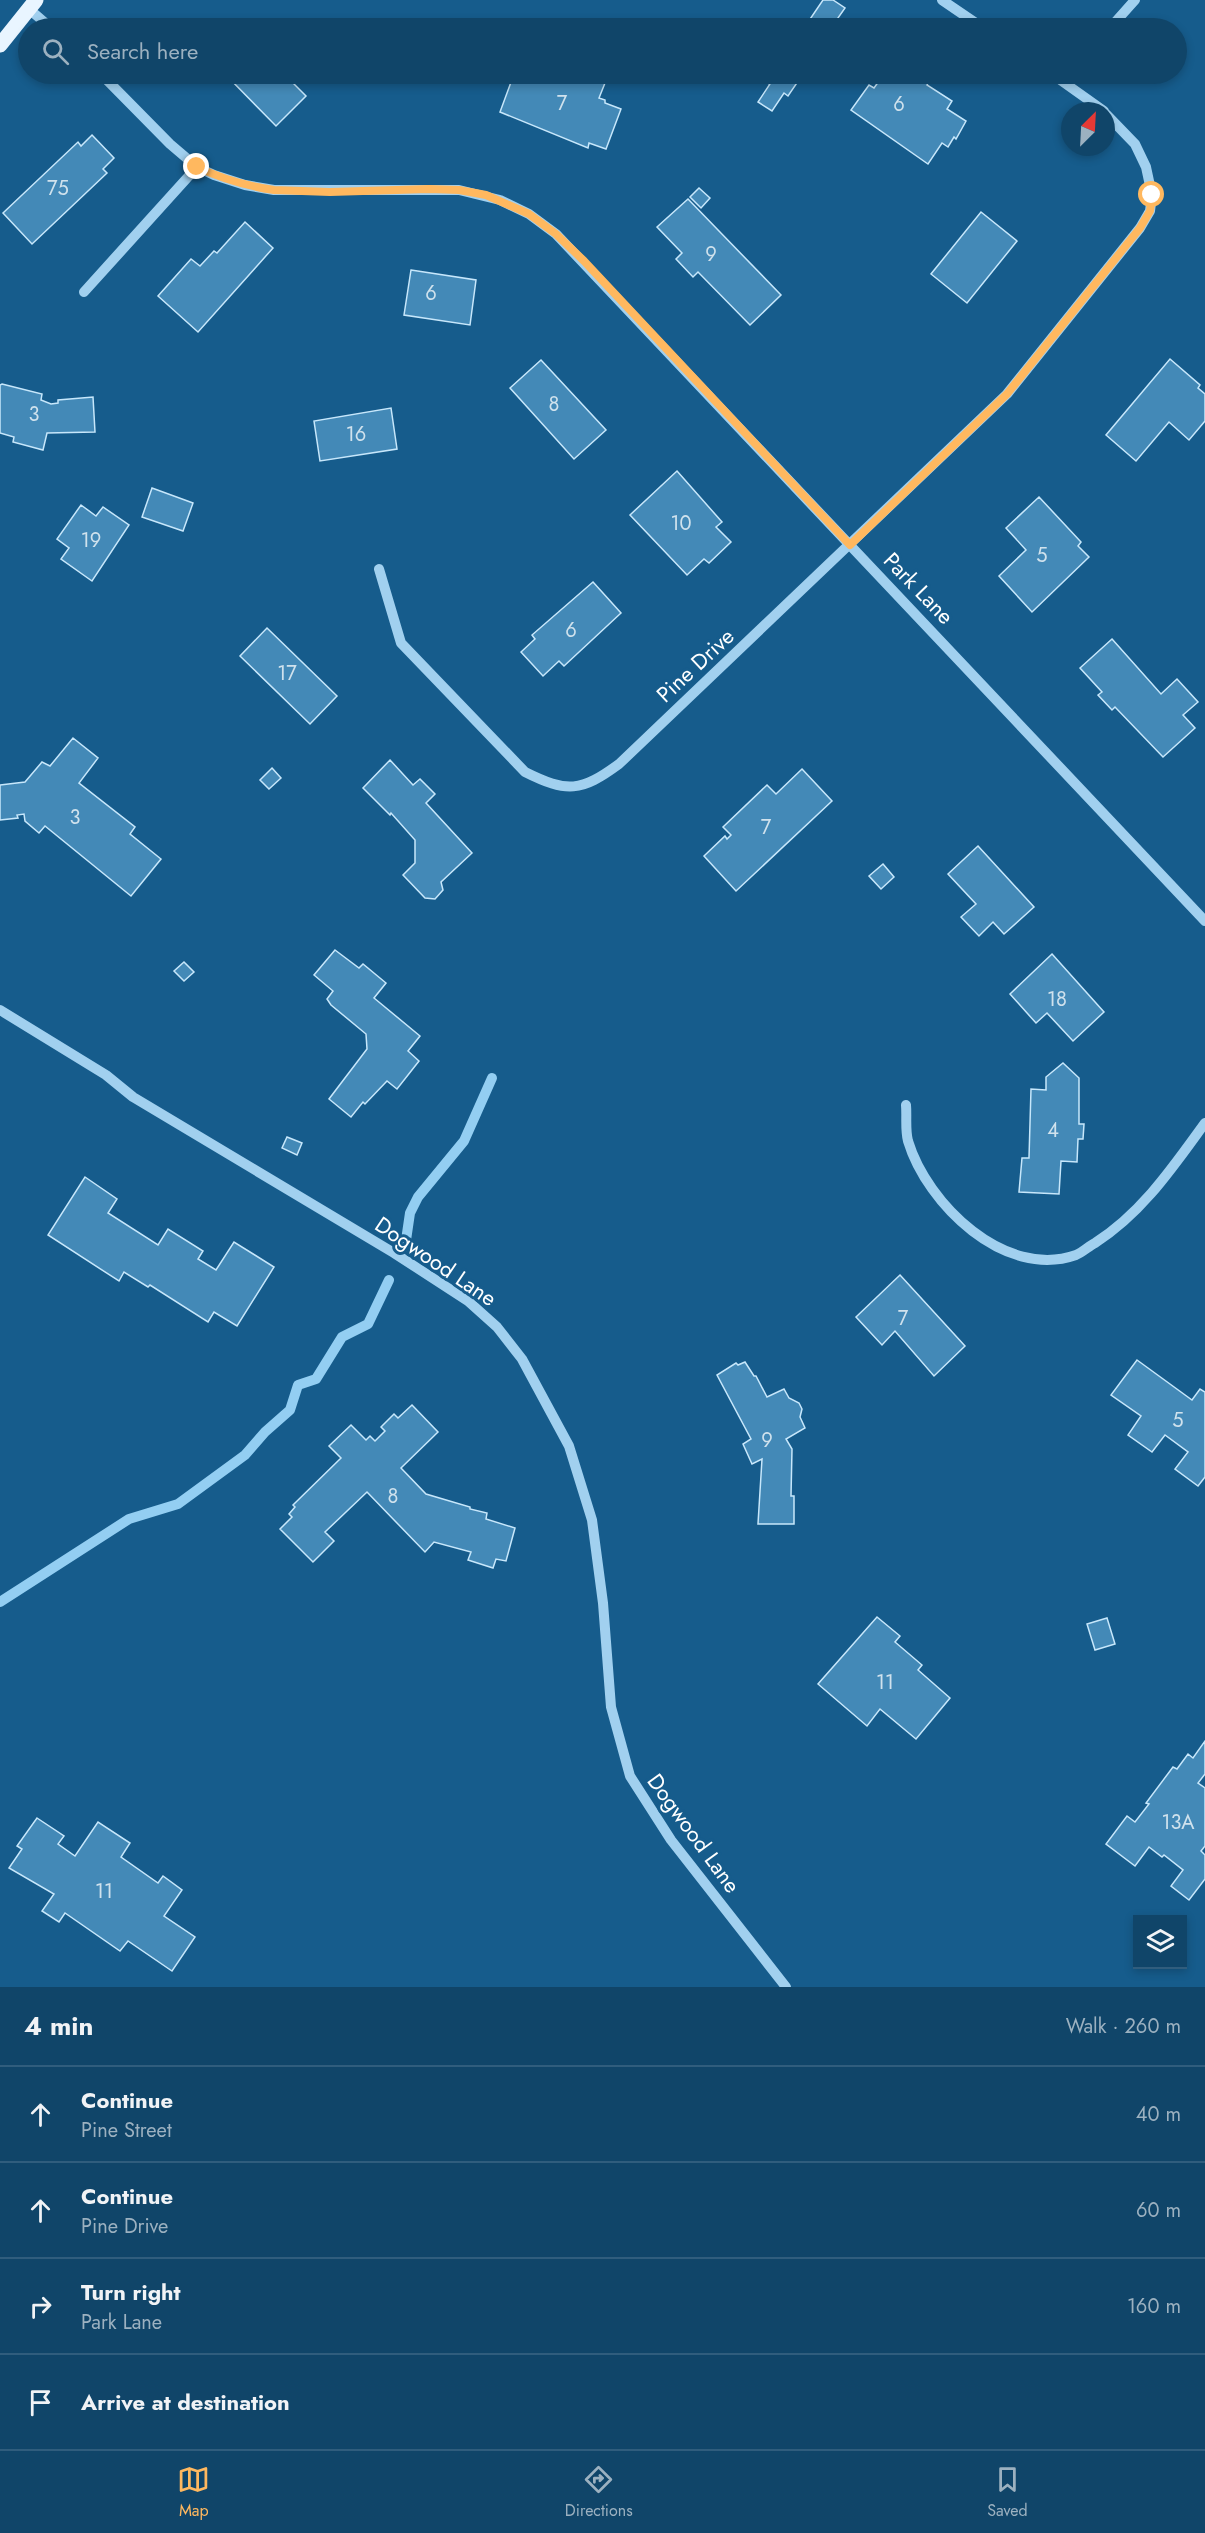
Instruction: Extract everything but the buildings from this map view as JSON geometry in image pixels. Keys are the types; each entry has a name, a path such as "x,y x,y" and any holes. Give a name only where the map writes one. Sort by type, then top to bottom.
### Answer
{"main road":[{"path":"22,18 32,5"},
{"path":"0,45 18,22"}],"street":[{"path":"942,0 968,18"},
{"path":"1119,18 1135,0"},
{"path":"32,5 43,18"},
{"name":"Park Lane","path":"111,84 170,144 197,167 237,182 274,190 459,190 500,200 529,214 556,234 584,261 1205,921"},
{"name":"Pine Drive","path":"1076,84 1095,102"},
{"name":"Pine Drive","path":"379,569 401,643 525,772 552,785 575,788 601,777 619,764 1007,394 1140,228 1150,211 1152,195 1146,167 1135,144 1115,123"},
{"path":"84,292 197,167"},
{"name":"Dogwood Lane","path":"0,1010 106,1075 133,1097 394,1253 468,1301 497,1328 522,1359 569,1446 592,1520 603,1603 611,1707 630,1776 671,1840 786,1987"},
{"path":"906,1105 908,1140 934,1194 963,1224 1003,1251 1047,1259 1077,1254 1118,1228 1164,1180 1205,1123"}],"waterway":[{"path":"405,1247 410,1213 418,1197 464,1141 492,1078"},
{"path":"0,1602 129,1519 178,1504 245,1455 265,1432 290,1410 298,1385 316,1379 342,1337 368,1324 389,1280"}],"route":[{"path":"197,167 245,185 274,190 330,192 459,190 486,195 529,214 556,234 584,261 850,545 1007,394 1140,228 1150,211 1152,195"}]}
